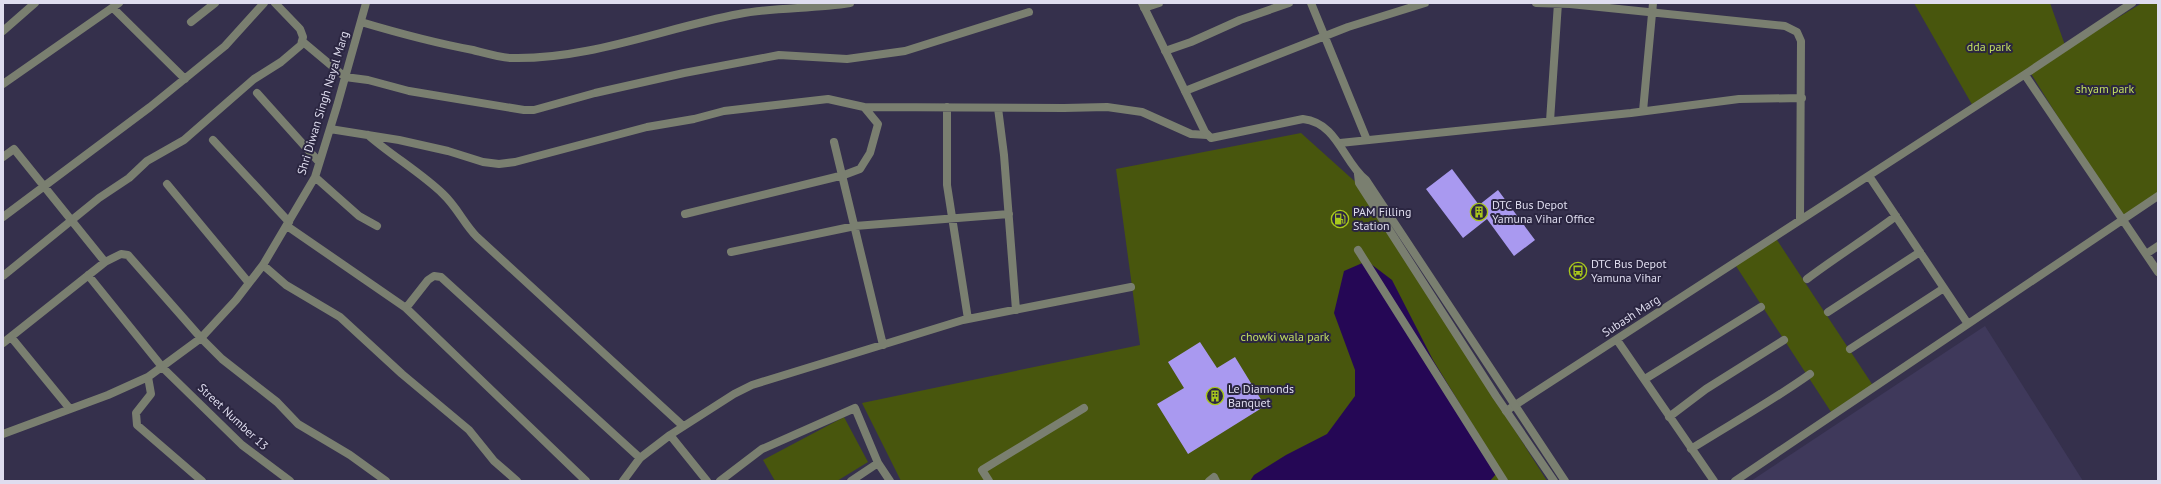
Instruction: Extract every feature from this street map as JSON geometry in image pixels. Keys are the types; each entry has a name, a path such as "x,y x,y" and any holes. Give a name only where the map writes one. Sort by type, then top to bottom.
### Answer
{"street":[{"path":"3,31 36,3"},
{"path":"3,84 120,3"},
{"path":"192,22 215,3"},
{"path":"3,217 150,108 225,46 264,3"},
{"path":"3,276 71,220 129,178 147,161 184,140 254,79 281,62 301,45 302,41 300,29 275,3"},
{"name":"Shri Diwan Singh Nayal Marg","path":"3,434 108,395 148,377 163,368 201,338 249,283 263,265 315,177 366,3"},
{"path":"361,22 412,37 510,58 576,51 651,37 719,18 766,8 801,9 850,3"},
{"path":"1159,3 1143,5 1207,135"},
{"path":"1165,51 1191,42 1240,20 1290,3"},
{"path":"1310,3 1367,140"},
{"path":"1185,91 1324,36 1425,3"},
{"path":"1536,3 1651,12 1792,28 1801,41 1802,98 1800,219"},
{"path":"1643,111 1653,3"},
{"name":"Subash Marg","path":"1506,411 1617,340 1800,219 2025,75 2132,3"},
{"path":"1550,121 1558,4"},
{"path":"113,8 185,79"},
{"path":"302,41 345,77 368,80 409,91 448,97 494,107 534,110 595,93 684,73 779,56 847,59 905,51 1029,12"},
{"path":"2025,75 2158,272"},
{"path":"257,93 319,162"},
{"path":"1340,143 1643,111 1739,99 1802,98"},
{"path":"330,129 399,140 448,151 483,162 499,164 515,162 647,127 694,119 724,111 828,99 864,107 1107,107 1142,112 1191,134 1207,135 1215,138 1303,119 1317,123 1333,135 1340,143 1358,174 1366,180 1565,481"},
{"path":"685,214 844,175 860,169 870,153 878,124 864,107"},
{"path":"947,107 947,185 968,319"},
{"path":"998,108 1016,310"},
{"path":"368,135 442,193 460,212 468,227 482,241 683,426"},
{"path":"213,140 288,224 406,308 586,481"},
{"path":"834,142 844,175 883,345"},
{"path":"3,157 14,149 105,262"},
{"path":"1358,174 1359,183 1506,411 1554,481"},
{"path":"1869,176 1968,324"},
{"path":"315,177 359,216 377,226"},
{"path":"167,184 249,283"},
{"path":"1735,481 2158,196"},
{"path":"731,252 855,226 1008,214"},
{"path":"1807,279 1840,254 1872,234 1896,216"},
{"path":"2146,254 2158,246"},
{"path":"1358,250 1504,481"},
{"path":"1828,312 1920,252"},
{"path":"3,343 105,262 121,254 128,255 201,338 222,359 277,402 298,424 350,455 386,481"},
{"path":"263,265 286,285 345,322 402,374 469,430 494,461 517,481"},
{"name":"Street Number 13","path":"88,275 163,368 242,445 290,481"},
{"path":"406,308 428,280 434,276 441,277 640,458"},
{"path":"623,481 640,458 670,435 734,394 752,385 968,319 1131,286"},
{"path":"1850,348 1944,288"},
{"path":"1645,380 1761,307"},
{"path":"11,337 70,409"},
{"path":"1617,340 1714,481"},
{"path":"1669,417 1706,389 1784,340"},
{"path":"1691,449 1756,408 1783,394 1810,374"},
{"path":"148,377 151,394 136,414 137,425 202,481"},
{"path":"720,481 762,449 855,408 878,463 890,481"},
{"path":"989,481 982,470 1084,408"},
{"path":"670,435 707,481"},
{"path":"851,481 878,463"},
{"path":"1208,481 1214,478 1216,481"}],"shaded area":[{"path":"1367,261 1392,280 1433,360 1482,440 1496,474 1490,481 1250,481 1254,475 1286,455 1327,434 1355,396 1355,370 1334,313 1344,271"},
{"path":"1985,326 2083,481 1751,481"}],"green space":[{"name":"shyam park","path":"1914,3 2050,3 2066,48 2047,61 2142,3 2158,3 2158,196 2122,220 2030,72 1974,108"},
{"name":"chowki wala park","path":"1301,133 1360,186 1547,481 901,481 862,403 1140,345 1116,169"},
{"path":"1775,237 1874,387 1833,415 1734,263"},
{"path":"844,417 868,462 837,481 775,481 763,460"}],"building":[{"name":"DTC Bus Depot Yamuna Vihar Office","path":"1452,169 1479,205 1498,190 1535,240 1514,256 1487,219 1463,238 1426,189"},
{"name":"Le Diamonds Banquet","path":"1200,342 1217,368 1235,357 1265,406 1188,454 1157,404 1184,388 1168,362"}],"place":[{"name":"DTC Bus Depot Yamuna Vihar Office","path":"1479,212"},
{"name":"PAM Filling Station","path":"1340,219"},
{"name":"DTC Bus Depot Yamuna Vihar","path":"1578,271"},
{"name":"Le Diamonds Banquet","path":"1215,396"}],"park label":[{"name":"dda park","path":"1989,47"}]}
